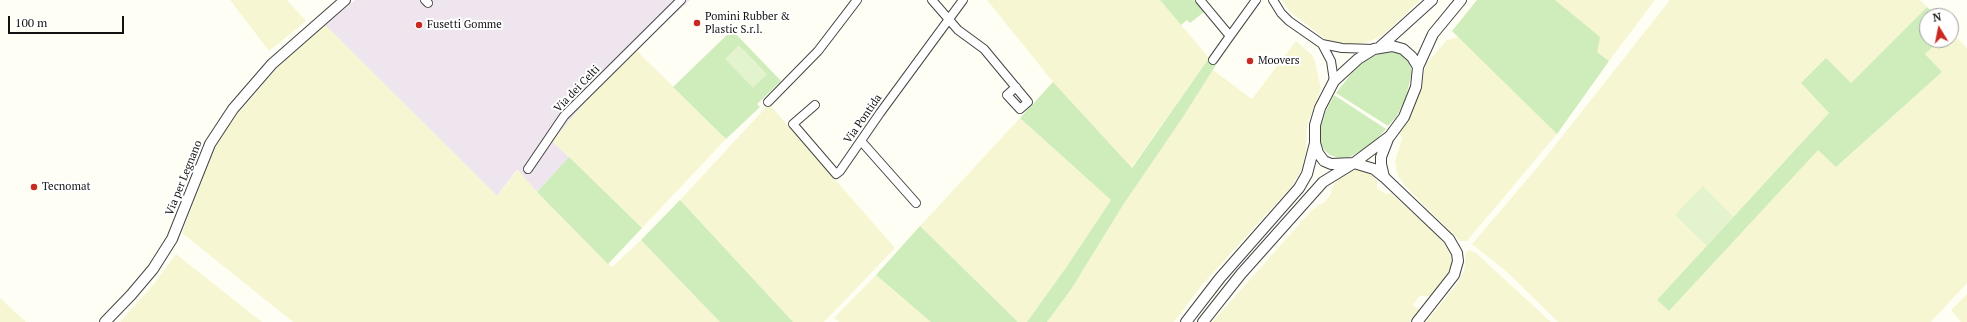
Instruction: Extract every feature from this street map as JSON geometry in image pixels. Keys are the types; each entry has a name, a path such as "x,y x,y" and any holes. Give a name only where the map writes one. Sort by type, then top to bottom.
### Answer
{"street":[{"name":"Via per Legnano","path":"105,322 153,269 172,239 207,150 216,133 233,109 272,64 345,0"},
{"name":"Via dei Celti","path":"528,169 564,116 681,0"},
{"path":"768,102 810,60 857,0"},
{"path":"932,0 958,30 984,49 1016,88"},
{"name":"Via Pontida","path":"815,105 793,124 836,174 840,171 963,0"},
{"path":"1200,0 1230,36"},
{"path":"1273,0 1281,13 1322,44 1342,48 1377,48 1392,46 1403,49 1412,57 1418,67"},
{"path":"1186,322 1220,278 1299,188 1307,174 1315,143 1317,117 1333,82 1358,59 1377,48 1432,0"},
{"path":"1384,177 1381,157 1390,136 1404,117 1416,87 1418,67 1433,34 1461,0"},
{"path":"1212,60 1230,36 1251,2"},
{"path":"1322,44 1331,61 1333,82"},
{"path":"1203,322 1241,274 1323,182 1354,163 1390,136"},
{"path":"861,141 916,203"},
{"path":"1315,143 1318,153 1324,161 1331,164 1354,163 1374,170 1384,177 1446,235 1454,246 1457,253 1458,262 1454,275 1417,322"}],"shaded area":[{"path":"355,0 690,0 636,50 569,121 553,142 569,157 537,192 517,170 497,196 325,25"}],"green space":[{"path":"230,0 287,0 306,21 269,51"},
{"path":"987,0 1160,0 1209,58 1131,168 1053,82"},
{"path":"1160,0 1194,0 1204,12 1190,23 1187,20 1181,25"},
{"path":"1282,0 1420,0 1383,35 1368,42 1353,45 1337,43 1325,39 1289,11"},
{"path":"1477,0 1555,0 1600,37 1597,52 1609,61 1557,134 1452,31"},
{"path":"1555,0 1655,0 1609,61 1597,52 1578,21"},
{"path":"1670,0 1920,0 1927,7 1919,8 1919,15 1851,83 1801,83 1829,113 1657,300 1669,311 1818,149 1836,167 1942,72 1925,54 1931,48 1959,48 1959,40 1967,48 1967,283 1931,322 1558,322 1507,272 1472,244 1541,163"},
{"path":"1919,15 1919,48 1931,48 1925,54 1942,72 1836,167 1818,150 1669,311 1657,300 1829,113 1801,83 1826,58 1851,83"},
{"path":"325,25 497,196 518,170 537,192 612,267 641,240 720,322 293,322 182,233 215,146 230,123 279,66"},
{"path":"732,30 781,81 757,104 760,107 726,139 673,87"},
{"path":"1459,37 1557,134 1467,241 1460,241 1402,182 1397,173 1395,161 1402,139 1400,132 1411,112 1420,90 1426,64 1447,40"},
{"path":"1296,41 1312,55 1315,61 1321,89 1307,125 1306,152 1301,171 1292,186 1202,285 1174,322 1047,322 1072,288 1123,205 1213,70 1252,99"},
{"path":"739,45 767,74 753,88 725,59"},
{"path":"636,50 726,139 642,228 552,141 587,100"},
{"path":"1389,50 1400,53 1408,59 1412,72 1405,100 1396,117 1388,126 1336,93 1351,74 1364,62"},
{"path":"1209,58 1216,65 1183,117 1123,205 1072,288 1047,322 1027,322 1065,269 1111,200 1020,118 1053,82 1132,168"},
{"path":"1334,95 1386,129 1372,144 1350,157 1341,159 1330,155 1325,151 1320,142 1320,127"},
{"path":"769,104 895,248 824,322 793,322 680,200"},
{"path":"1020,118 1111,200 1065,269 1027,322 1018,322 920,226"},
{"path":"569,157 642,228 608,264 537,192"},
{"path":"1356,169 1362,169 1368,172 1377,180 1377,188 1386,194 1391,193 1437,235 1451,252 1452,263 1448,273 1432,296 1420,296 1418,298 1413,305 1419,310 1409,322 1212,322 1312,210 1326,201 1332,192 1331,190 1336,181"},
{"path":"1703,186 1733,217 1707,246 1675,215"},
{"path":"680,200 793,322 720,322 641,240"},
{"path":"920,226 1018,322 931,322 876,275"},
{"path":"1470,250 1476,253 1551,322 1426,322 1456,285 1464,271 1466,252"},
{"path":"176,254 262,322 120,322 153,285"},
{"path":"876,275 931,322 839,322 834,318"},
{"path":"1967,294 1967,322 1961,322 1951,310"},
{"path":"0,298 26,322 0,322"}],"place":[{"name":"Pomini Rubber & Plastic S.r.l.","path":"697,23"},
{"name":"Fusetti Gomme","path":"419,25"},
{"name":"Moovers","path":"1250,61"},
{"name":"Tecnomat","path":"34,187"}]}
